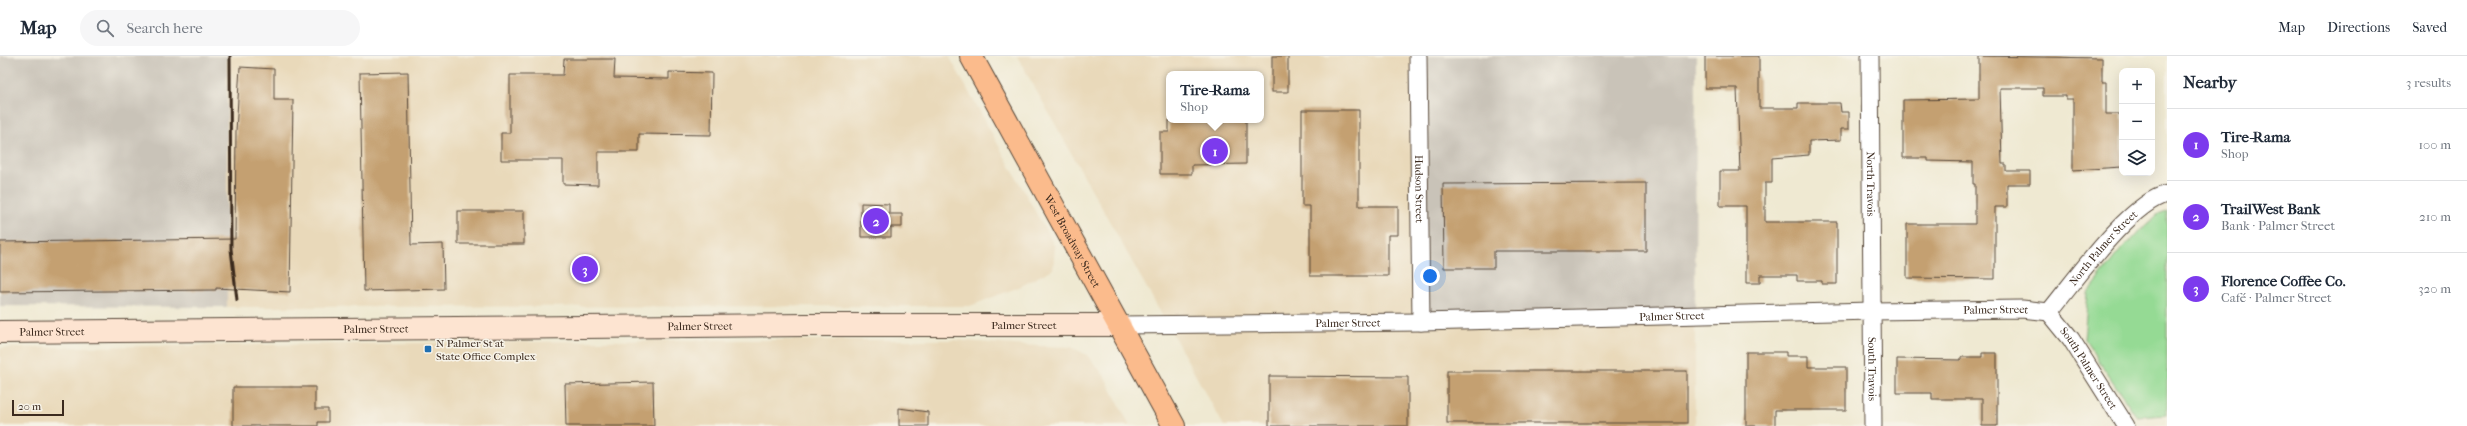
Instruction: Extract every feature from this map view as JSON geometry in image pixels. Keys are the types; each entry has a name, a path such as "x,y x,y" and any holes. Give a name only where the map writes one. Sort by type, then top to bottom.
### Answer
{"main road":[{"name":"West Broadway Street","path":"971,56 1120,325 1174,426"}],"street":[{"name":"Hudson Street","path":"1418,56 1422,322"},
{"name":"North Travois","path":"1870,56 1872,311"},
{"name":"North Palmer Street","path":"2048,312 2126,220 2159,196 2167,194"},
{"name":"Palmer Street","path":"0,332 799,325 1120,325 1422,322 1872,311 2022,309 2048,312"},
{"name":"South Travois","path":"1872,311 1873,426"},
{"name":"South Palmer Street","path":"2048,312 2071,339 2126,426"}],"shaded area":[{"path":"0,56 229,56 227,58 227,307 0,306"},
{"path":"229,56 949,56 1055,247 1053,269 1019,287 970,306 227,307 227,58"},
{"path":"1017,56 1414,56 1422,322 1695,326 1695,426 1224,426"},
{"path":"1414,56 1696,56 1695,326 1421,322"},
{"path":"682,340 955,340 1014,345 1071,347 1087,355 1104,375 1130,426 0,426 0,348"}],"green space":[{"path":"2167,211 2167,415 2137,417 2084,339 2088,292 2118,253 2158,214"}],"building":[{"path":"1272,56 1288,56 1288,92 1272,92"},
{"path":"1705,56 1759,56 1759,108 1798,108 1798,103 1840,103 1841,112 1849,112 1849,129 1841,129 1841,140 1809,141 1809,155 1772,158 1772,183 1765,183 1765,222 1837,222 1837,284 1822,284 1822,281 1797,281 1797,275 1760,275 1760,283 1746,283 1746,206 1720,206 1720,171 1740,171 1737,88 1705,88"},
{"path":"1979,56 2102,58 2102,82 2106,82 2106,114 2119,114 2119,167 2073,170 2073,99 2066,99 2066,96 2043,96 2043,88 2000,88 2002,164 2006,164 2006,171 2030,171 2030,184 2007,184 2007,207 1995,207 1995,279 1907,278 1907,224 1975,224 1975,184 1973,184 1973,162 1928,161 1928,158 1903,158 1903,100 1979,99"},
{"path":"564,59 615,59 614,78 669,79 669,72 712,73 711,135 639,134 639,152 598,152 598,185 563,184 563,160 501,160 501,133 510,133 510,75 563,75"},
{"path":"240,67 274,69 274,100 293,100 290,292 216,288 216,290 0,292 0,242 235,239 236,131"},
{"path":"408,72 411,245 443,244 444,289 364,291 360,73"},
{"path":"1302,110 1359,110 1359,206 1398,206 1398,235 1388,235 1388,276 1310,276 1310,206 1302,206"},
{"path":"1169,123 1246,123 1246,164 1192,165 1192,174 1160,174 1160,132 1169,132"},
{"path":"1646,183 1646,251 1494,251 1494,268 1444,268 1443,184"},
{"path":"861,203 889,204 889,214 902,214 902,227 891,227 891,237 861,237"},
{"path":"458,211 524,211 524,244 458,244"},
{"path":"1746,352 1786,352 1786,356 1808,356 1808,367 1846,367 1846,410 1775,410 1775,426 1746,426"},
{"path":"1982,353 1997,353 1997,426 1982,426 1982,399 1932,399 1932,393 1897,393 1897,359 1961,360 1961,357 1982,357"},
{"path":"1447,371 1687,371 1687,423 1447,423"},
{"path":"1269,376 1408,377 1408,426 1269,426"},
{"path":"653,382 654,426 566,426 565,384"},
{"path":"233,387 315,387 315,409 328,409 328,422 318,422 318,426 233,426"},
{"path":"899,408 928,412 928,426 899,426"}],"railway":[{"path":"230,56 231,249 237,300"}],"place":[{"name":"Tire-Rama","path":"1215,151"},
{"name":"TrailWest Bank","path":"876,221"},
{"name":"Florence Coffee Co.","path":"585,269"},
{"name":"N Palmer St at State Office Complex","path":"428,349"}]}
